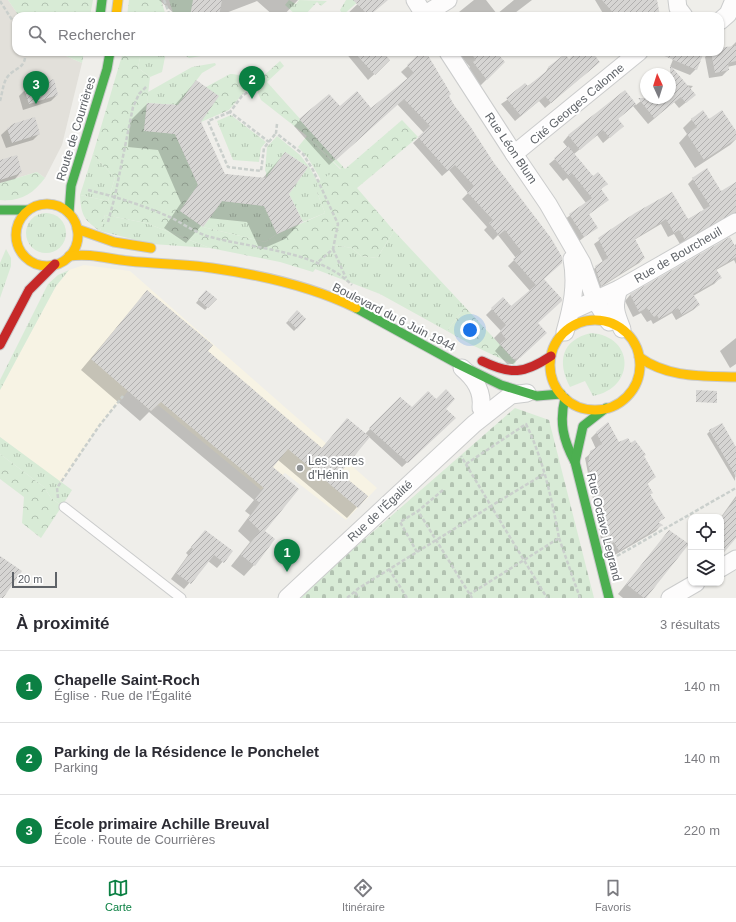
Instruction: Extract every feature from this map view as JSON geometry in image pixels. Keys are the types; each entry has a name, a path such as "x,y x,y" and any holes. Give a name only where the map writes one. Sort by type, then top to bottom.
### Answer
{"main road":[{"path":"100,12 102,0"},
{"path":"116,12 118,0"},
{"name":"Route de Courrières","path":"69,213 71,186 107,69 109,56"},
{"name":"Route de Courrières","path":"44,204 51,194"},
{"path":"0,210 28,210 44,204 61,207 69,213 77,229 77,243 69,256 55,264 29,290 0,345"},
{"path":"19,248 16,234 17,227 20,220 28,210"},
{"path":"77,229 104,240 130,246 160,248"},
{"path":"5,239 19,248 27,258 40,264 55,264"},
{"name":"Boulevard du 6 Juin 1944","path":"69,256 82,254 100,255 128,261 211,268 283,282 326,295 354,307 458,364 501,385 537,396 563,396"},
{"path":"23,270 27,258"},
{"path":"632,390 639,371 639,357 632,338 615,325 598,320 586,321 572,326 557,342 551,356 553,380 563,396 584,408 606,408 617,403 632,390 646,383"},
{"path":"472,355 501,370 517,372 531,368 551,356"},
{"path":"639,357 648,365 656,369 676,374 736,377"},
{"path":"662,378 676,374"},
{"name":"Rue Octave Legrand","path":"563,396 561,414 562,427 567,448 575,462 609,598"},
{"name":"Rue Octave Legrand","path":"575,462 583,426 606,408"}],"street":[{"path":"415,0 422,12"},
{"path":"431,12 448,0"},
{"path":"677,0 682,12"},
{"path":"724,18 728,14 734,0"},
{"name":"Rue Léon Blum","path":"451,56 548,204 582,263 595,300 615,325"},
{"name":"Cité Georges Calonne","path":"514,154 634,56"},
{"name":"Rue de Bourcheuil","path":"571,311 619,288 736,222"},
{"name":"Rue Léon Blum","path":"565,332 571,311 575,287 573,245"},
{"path":"615,325 614,302 619,288"},
{"name":"Rue de l'Égalité","path":"458,364 467,372 479,388 482,397 481,408"},
{"name":"Rue de l'Égalité","path":"474,424 481,408 501,385 517,372"},
{"name":"Rue de l'Égalité","path":"287,598 474,424 511,394 527,393"},
{"path":"724,566 736,559"},
{"path":"670,598 691,586"}],"lane":[{"path":"64,507 181,598"}],"path":[{"path":"164,0 168,12"},
{"path":"0,1 12,20"},
{"path":"0,101 6,80 11,74 21,68 26,59 26,56"},
{"path":"104,240 116,196 133,107 139,94 147,86"},
{"path":"252,90 242,96 230,112 208,121 228,167 261,170 264,148 276,133 277,124"},
{"path":"230,112 269,142"},
{"path":"276,133 303,154 317,177 338,224 333,249 346,279"},
{"path":"71,186 116,196 172,219 206,236 288,254 317,263 346,279 355,288"},
{"path":"317,263 333,249"},
{"path":"64,507 59,499 57,488 92,436 123,396"},
{"path":"466,464 526,424 537,446 554,508 559,538 579,597 576,598"},
{"path":"460,455 547,598"},
{"path":"347,598 355,591 389,569 544,474"},
{"path":"600,564 615,558 736,488"},
{"path":"417,552 400,522 418,511 443,490"},
{"path":"418,511 472,598"},
{"path":"470,594 559,538"},
{"path":"389,569 407,598"},
{"path":"355,591 359,598"}],"shaded area":[{"path":"0,0 8,0 16,12 12,12 12,56 66,56 82,63 62,145 45,178 37,172 0,183"},
{"path":"84,265 130,271 377,488 346,520 285,473 261,490 158,405 151,411 128,391 99,426 61,483 0,437 0,390 56,286 69,270"}],"green space":[{"path":"8,0 93,0 91,12 16,12"},
{"path":"129,0 161,0 165,12 128,12"},
{"path":"169,0 194,0 191,12 173,12"},
{"path":"289,0 296,4 299,0 327,1 321,6 317,2 308,12 293,12 285,5"},
{"path":"346,0 360,0 346,12 341,12 340,10"},
{"path":"66,56 83,56 82,63"},
{"path":"122,56 140,56 138,68 150,77 144,130 175,134 198,185 180,211 203,227 265,242 277,234 325,213 317,192 317,181 341,169 307,136 261,100 258,93 260,79 280,61 284,66 267,82 345,169 402,120 418,137 357,188 394,231 377,258 361,256 352,248 334,245 313,272 280,262 210,248 146,223 105,215 100,231 84,216 81,208 80,195 108,201 115,178 93,154"},
{"path":"140,56 165,56 162,72 150,77 138,68"},
{"path":"186,56 201,56 189,58"},
{"path":"215,63 216,65 202,73 178,105 147,103 148,92 192,67"},
{"path":"230,74 240,76 242,78 246,90 229,110 201,122 206,87"},
{"path":"231,115 266,142 261,148 259,162 233,160 217,121"},
{"path":"277,136 300,155 310,168 317,181 317,192 325,213 303,222 289,194 308,167 285,152 266,178 265,171 267,147"},
{"path":"307,136 341,170 321,180 308,158 298,147"},
{"path":"93,154 115,178 108,201 80,195"},
{"path":"37,172 45,178 31,193 14,200 0,200 0,183"},
{"path":"222,201 264,206 277,234 265,242 203,227"},
{"path":"46,213 60,219 66,233 60,247 46,253 32,247 26,233 32,219"},
{"path":"105,215 146,223 210,248 152,244 100,231"},
{"path":"394,231 465,307 447,331 380,294 315,269 334,245 352,248 361,256 377,258"},
{"path":"6,249 11,258 11,266 0,298 0,263"},
{"path":"69,270 56,286 0,390 0,380 48,284 58,275"},
{"path":"465,307 516,362 514,365 447,331"},
{"path":"591,333 605,336 616,343 622,352 625,363 623,373 617,383 607,391 593,396 585,381 570,387 566,378 563,361 564,353 573,341 581,336"},
{"path":"515,408 549,420 594,598 301,598 327,572"},
{"path":"0,437 72,490 62,506 51,498 44,487 0,454"},
{"path":"0,454 44,487 51,498 62,506 41,538 22,523 24,497 0,479"}],"building":[{"path":"193,0 222,0 220,12 191,12"},
{"path":"353,0 388,0 374,12 365,12"},
{"path":"602,0 657,0 659,12 612,12"},
{"path":"736,46 736,61 728,63 729,70 715,73 712,56 724,56 725,47"},
{"path":"358,56 386,56 390,60 375,75"},
{"path":"417,56 428,56 451,94 449,96 454,105 470,126 494,163 551,238 562,257 562,263 544,279 562,299 562,301 538,323 547,333 520,358 513,359 500,344 506,339 500,331 506,325 491,308 503,297 511,306 536,285 513,259 522,252 505,230 499,235 498,234 489,223 493,220 467,192 474,186 455,165 448,171 418,137 430,126 404,99 336,160 299,119 329,94 340,106 357,91 371,108 414,73 407,65"},
{"path":"473,56 500,56 505,62 487,80 473,62 476,60"},
{"path":"562,56 567,56 569,59 572,56 595,56 600,62 551,103 545,96 521,116 506,98 525,83 528,86"},
{"path":"664,56 702,56 697,70"},
{"path":"676,72 696,95 686,103 681,97 676,101"},
{"path":"54,79 58,95 29,104 24,89"},
{"path":"196,80 219,96 201,122 225,174 266,178 285,152 308,167 289,194 303,222 277,234 264,206 222,201 203,227 180,211 198,185 175,134 144,131 147,103 178,105"},
{"path":"625,90 636,104 618,119 624,126 610,138 603,130 580,150 568,135"},
{"path":"643,104 672,104 654,118"},
{"path":"703,110 709,119 722,110 736,131 736,139 704,160 687,134 697,127 691,119"},
{"path":"35,117 40,134 12,143 7,128 13,126 12,124"},
{"path":"568,146 593,176 598,172 608,184 601,189 609,200 589,214 598,228 584,237 569,214 592,198 572,173 569,176 554,158"},
{"path":"17,155 22,173 0,180 0,160"},
{"path":"707,168 721,191 736,182 736,212 685,240 679,230 674,233 666,219 635,239 645,258 601,286 595,266 608,258 598,238 635,213 672,192 688,219 710,206 692,178"},
{"path":"730,237 736,248 736,257 716,269 722,278 693,294 700,305 682,315 678,308 659,319 657,315 654,317 647,308 639,312 630,294"},
{"path":"147,290 213,345 208,351 322,448 347,418 370,437 340,473 368,496 358,508 288,449 273,467 299,489 265,531 275,539 255,566 241,555 260,531 248,519 260,503 255,499 264,488 161,402 151,411 91,359"},
{"path":"206,290 217,299 208,308 198,299"},
{"path":"297,310 306,319 297,329 288,320"},
{"path":"446,389 455,399 446,409 456,418 408,463 369,428 400,397 412,407 428,391 436,399"},
{"path":"696,390 717,391 717,403 696,402"},
{"path":"608,422 619,442 628,438 631,443 635,440 646,455 644,456 656,477 647,483 653,493 650,494 665,518 658,522 663,525 619,551 614,542 609,545 588,464 590,451 602,444 596,432"},
{"path":"722,423 736,447 736,477 709,430"},
{"path":"736,498 736,538 724,552 724,550 724,514"},
{"path":"205,530 233,551 224,563 214,555 191,584 176,573 193,549 191,547"},
{"path":"669,530 688,543 646,598 626,584"},
{"path":"0,556 22,571 3,598 0,598"}],"traffic: fast":[{"path":"100,12 102,0"},
{"path":"69,213 71,186 107,69 109,56"},
{"path":"0,210 28,210"},
{"path":"356,308 458,364 501,385 537,396 561,394"},
{"path":"565,398 562,415 563,431 575,462 609,598"},
{"path":"575,462 583,426 606,408"}],"traffic: slow":[{"path":"116,12 118,0"},
{"path":"47,204 59,207 69,213 75,223 78,235 75,247 69,257 59,263 47,266 35,263 25,257 19,247 16,235 19,223 25,213 35,207 47,204"},
{"path":"77,229 114,242 151,248"},
{"path":"69,256 92,256 129,261 212,268 249,274 286,282 321,293 356,308"},
{"path":"595,320 604,321 620,328 632,340 639,356 640,365 639,374 632,390 620,402 604,409 595,410 586,409 570,402 558,390 551,374 550,365 551,356 558,340 570,328 586,321 595,320"},
{"path":"639,357 650,364 673,372 698,376 736,377"}],"traffic: jam":[{"path":"0,345 29,290 55,264"},
{"path":"482,361 501,369 517,370 533,366 551,356"}],"place":[{"name":"Parking de la Résidence le Ponchelet","path":"252,99"},
{"name":"École primaire Achille Breuval","path":"36,104"},
{"name":"Les serres d'Hénin","path":"300,468"},
{"name":"Chapelle Saint-Roch","path":"287,572"}]}
